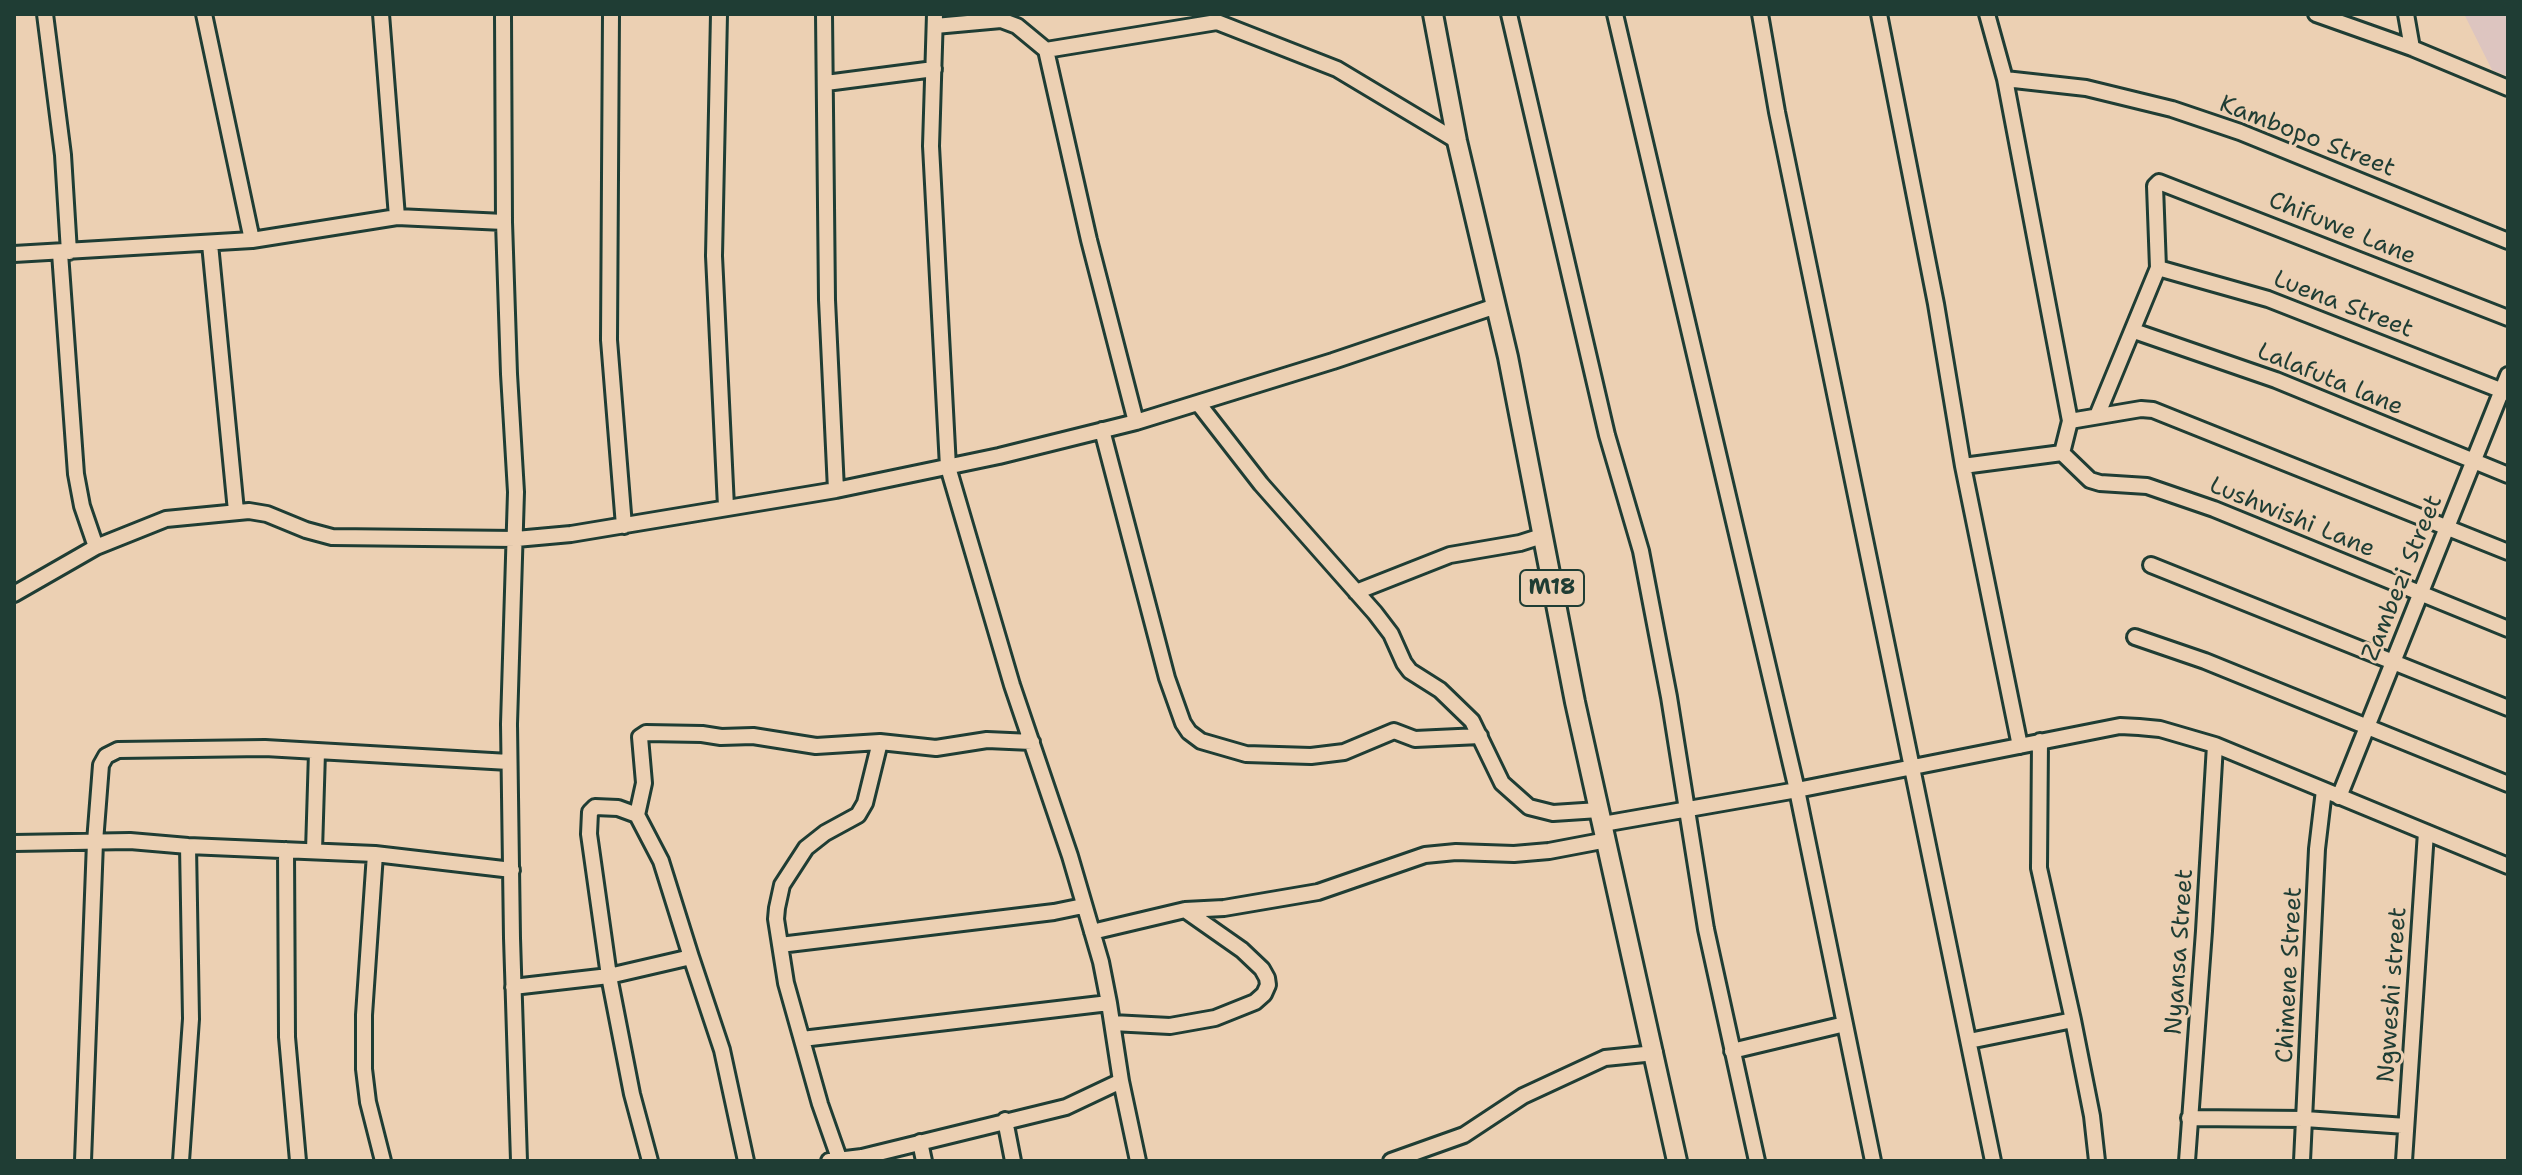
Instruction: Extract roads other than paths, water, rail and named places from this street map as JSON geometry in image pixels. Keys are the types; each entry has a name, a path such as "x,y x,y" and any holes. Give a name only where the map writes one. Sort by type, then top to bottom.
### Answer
{"main road":[{"name":"M18","path":"1433,14 1457,141 1496,306 1603,825 1677,1161"}],"street":[{"path":"45,14 63,155 64,252 76,474 82,506 96,547"},
{"path":"204,14 252,240"},
{"path":"381,14 397,217"},
{"path":"503,14 504,222 516,539 509,762 519,1161"},
{"path":"611,14 609,340 624,526"},
{"path":"719,14 714,256 726,507"},
{"path":"824,14 827,300 836,490"},
{"path":"1509,14 1607,435 1641,551 1669,697 1706,929 1757,1161"},
{"path":"1615,14 1797,790 1873,1161"},
{"path":"1760,14 1777,112 1993,1161"},
{"path":"1879,14 1936,304 1963,466 2020,746"},
{"path":"1963,466 2062,453 2070,421 2005,79 1987,14"},
{"path":"2316,14 2412,48 2508,88"},
{"path":"2406,14 2412,48"},
{"path":"1136,422 1089,240 1046,50 1017,26 1001,20 935,20 931,146 948,467 1092,932 1109,1003 1138,1161"},
{"path":"1046,50 1217,22 1337,69 1457,141"},
{"path":"826,83 934,69"},
{"name":"Kambopo Street","path":"2005,79 2086,88 2172,109 2240,132 2508,241"},
{"name":"Chifuwe Lane","path":"2158,268 2155,186 2159,182 2508,318"},
{"path":"14,254 252,240 397,217 504,222"},
{"path":"210,244 236,511"},
{"path":"2097,416 2158,268"},
{"name":"Luena Street","path":"2158,268 2268,299 2505,391"},
{"path":"14,594 96,547 166,519 236,511 267,514 332,537 516,539 624,526 836,490 1136,422 1496,306"},
{"name":"Lalafuta lane","path":"2134,331 2276,380 2508,475"},
{"name":"Zambezi Street","path":"2339,797 2422,595 2472,462 2505,391 2508,375"},
{"path":"1198,403 1261,484 1391,634 1404,663 1472,721 1502,783 1529,807 1603,825"},
{"path":"2070,421 2141,409 2153,410 2508,552"},
{"path":"1102,430 1167,678 1189,732 1201,741 1246,754 1311,756 1344,752 1394,731 1415,739 1480,736"},
{"name":"Lushwishi Lane","path":"2062,453 2090,480 2147,486 2214,509 2508,629"},
{"path":"1356,592 1450,555 1520,543 1542,536"},
{"path":"2151,565 2508,708"},
{"path":"2135,637 2205,661 2508,784"},
{"path":"1092,932 1185,910 1224,908 1318,892 1425,855 1538,852 1603,825 2130,726 2160,729 2215,745 2508,866"},
{"path":"746,1161 722,1050 661,861 637,815 644,783 640,737 646,733 702,734 753,736 816,746 880,742 936,748 969,741 1032,742"},
{"path":"2040,741 2039,868 2073,1020 2092,1116 2097,1161"},
{"path":"880,742 865,803 858,815 815,840 786,877 777,908 786,983 836,1160 862,1157 1066,1107 1121,1081"},
{"name":"Nyansa Street","path":"2187,1161 2215,745"},
{"path":"83,1161 95,842 101,765 106,756 118,750 265,748 509,762"},
{"path":"314,851 317,752"},
{"name":"Chimene Street","path":"2302,1161 2317,849 2324,790"},
{"path":"637,815 610,807 595,807 590,812 593,867 609,976 632,1094 650,1161"},
{"name":"Ngweshi street","path":"2404,1161 2426,832"},
{"path":"14,843 130,841 375,854 512,870"},
{"path":"181,1161 191,1019 188,846"},
{"path":"286,850 288,1064 298,1161"},
{"path":"375,854 364,1015 364,1069 368,1102 383,1161"},
{"path":"780,945 1083,906"},
{"path":"1112,1023 1184,1025 1245,1008 1264,994 1268,985 1262,969 1242,950 1185,910"},
{"path":"513,987 609,976 691,957"},
{"path":"802,1039 1109,1003"},
{"path":"1969,1041 2073,1020"},
{"path":"1732,1051 1845,1024"},
{"path":"1391,1161 1464,1135 1523,1096 1605,1058 1655,1053"},
{"path":"2189,1118 2305,1119 2406,1126"},
{"path":"1005,1120 1013,1161"},
{"path":"920,1142 924,1161"}]}
